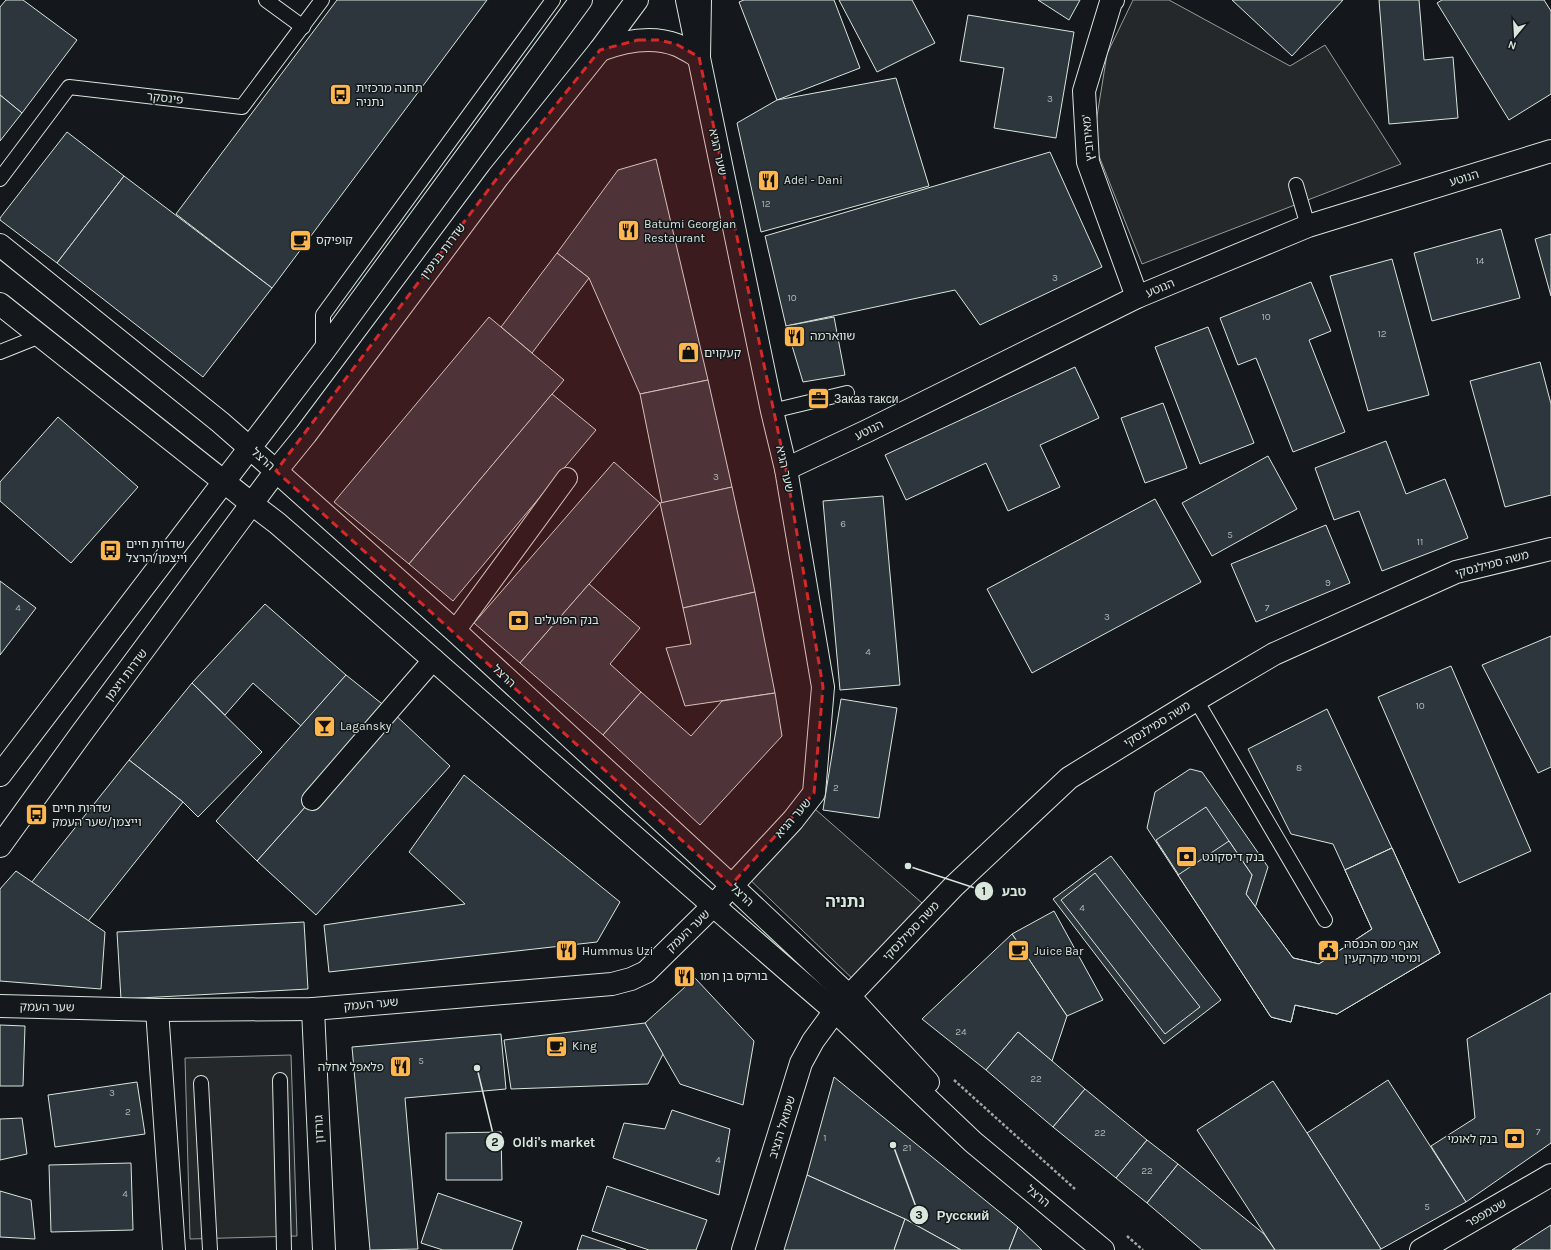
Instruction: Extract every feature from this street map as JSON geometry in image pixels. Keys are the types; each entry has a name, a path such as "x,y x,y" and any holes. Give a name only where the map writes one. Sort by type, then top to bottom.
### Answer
{"street":[{"path":"0,775 323,352 581,0"},
{"name":"שדרות בנימין","path":"252,504 498,177 600,50 637,0"},
{"name":"שער הגיא","path":"687,0 772,411 786,469 823,687 814,793 793,820 713,906"},
{"path":"600,50 618,43 638,40 658,40 676,44 699,57 700,0"},
{"name":"מאירוביץ'","path":"1113,0 1111,2 1084,91 1088,162 1137,297"},
{"name":"הנוטע","path":"786,469 867,431 1137,297 1308,226 1551,151"},
{"name":"הרצל","path":"0,245 250,447 455,631 732,885 842,1003"},
{"name":"הרצל","path":"0,304 223,482 277,523 434,659 713,906 842,1003 924,1076 973,1142 1103,1250"},
{"path":"455,631 567,478"},
{"name":"שדרות ויצמן","path":"0,846 81,734 252,504"},
{"name":"משה סמילנסקי","path":"842,1003 954,886 1069,778 1274,654 1456,572 1551,549"},
{"path":"312,800 434,659"},
{"name":"שער העמק","path":"0,1006 157,1010 313,1008 612,984 631,979 646,972 713,906"},
{"name":"שמואל הנציב","path":"743,1250 801,1063 813,1041 842,1003"},
{"name":"גורדון","path":"313,1008 324,1250"},
{"path":"157,1010 174,1250"},
{"name":"שטמפפר","path":"1421,1250 1551,1175"}],"lane":[{"path":"266,0 303,27"},
{"name":"פינסקר","path":"0,179 69,87 242,107 322,0"},
{"path":"323,352 324,315 553,0"},
{"path":"1296,185 1308,226"},
{"path":"0,352 40,336"},
{"path":"772,411 846,393"},
{"path":"1196,700 1324,920"},
{"path":"280,1080 284,1250"},
{"path":"201,1083 210,1250"}],"path":[{"path":"949,1075 1078,1192"},
{"path":"1125,1234 1143,1250"}],"highlighted area":[{"path":"638,40 658,40 676,44 699,57 786,469 823,687 814,793 731,885 276,471 498,177 600,50"}],"shaded area":[{"path":"1133,0 1169,0 1290,66 1325,45 1401,164 1142,264 1093,141 1107,54"},
{"path":"807,802 930,910 860,986 743,873"},
{"path":"291,1055 297,1236 190,1239 185,1058"}],"building":[{"path":"6,0 23,0 77,40 22,113 0,95 0,7"},
{"name":"תחנה מרכזית נתניה","path":"337,0 487,0 272,288 176,214"},
{"path":"744,0 834,0 860,68 777,100 739,2"},
{"path":"839,0 912,0 935,43 877,72"},
{"path":"1038,0 1080,0 1069,20"},
{"path":"1232,0 1343,0 1292,56"},
{"path":"1379,0 1419,0 1424,60 1453,57 1458,118 1389,124"},
{"path":"1442,0 1544,0 1551,11 1551,94 1509,120 1437,3"},
{"path":"968,15 1074,32 1056,138 994,128 1004,68 960,61"},
{"path":"896,78 929,186 761,232 737,123 777,100"},
{"path":"0,95 22,113 0,141"},
{"path":"67,132 124,176 57,263 0,220 0,218"},
{"path":"1050,152 1102,267 980,325 955,290 786,326 765,236"},
{"path":"656,159 708,380 640,394 589,278 557,253 618,170"},
{"path":"124,176 272,288 203,377 57,263"},
{"path":"1501,229 1520,298 1432,321 1414,253"},
{"path":"1551,234 1551,296 1535,239"},
{"path":"557,253 589,278 532,353 501,327"},
{"path":"1392,259 1429,395 1368,411 1330,276"},
{"path":"1311,282 1331,331 1309,340 1345,432 1293,452 1256,358 1238,365 1220,318"},
{"path":"489,317 564,380 409,564 334,502"},
{"path":"834,317 845,375 803,382 786,326"},
{"path":"1208,327 1254,443 1200,464 1155,347"},
{"path":"1540,362 1551,404 1551,495 1505,507 1470,381"},
{"path":"1075,367 1099,418 1040,445 1060,487 1008,511 986,463 906,500 885,455"},
{"path":"708,380 732,487 662,503 640,394"},
{"path":"552,394 596,430 453,601 409,564"},
{"path":"1163,403 1187,468 1145,483 1121,418"},
{"path":"58,417 138,487 71,563 0,501 0,482"},
{"path":"1386,441 1406,494 1445,479 1468,538 1382,571 1359,511 1334,520 1315,468"},
{"path":"1268,456 1297,509 1212,556 1182,503"},
{"path":"614,462 660,503 520,663 474,623"},
{"path":"732,487 755,592 683,608 660,503"},
{"path":"883,496 900,685 840,690 823,501"},
{"path":"1155,499 1201,582 1032,673 987,589"},
{"path":"1326,525 1350,583 1256,622 1231,564"},
{"path":"0,581 36,608 0,655"},
{"path":"589,584 640,628 610,664 641,692 603,735 520,663"},
{"path":"755,592 775,693 685,706 666,648 691,644 683,608"},
{"path":"265,604 346,675 301,726 253,683 225,715 192,683"},
{"path":"1551,636 1551,767 1538,773 1482,665"},
{"path":"1451,666 1531,851 1459,883 1378,697"},
{"path":"346,675 391,711 257,861 216,821"},
{"path":"192,683 262,752 198,817 183,802 129,760"},
{"path":"641,692 691,736 722,701 775,693 782,736 700,825 603,735"},
{"path":"841,699 897,708 879,818 823,810"},
{"path":"1327,709 1392,848 1345,870 1333,844 1291,834 1248,749"},
{"path":"391,711 450,766 316,915 257,861"},
{"path":"129,760 183,802 85,925 31,883"},
{"path":"1190,769 1202,772 1268,867 1255,908 1293,958 1319,964 1372,929 1345,870 1392,848 1440,953 1337,1014 1295,1005 1291,1022 1271,1017 1147,828 1155,792"},
{"path":"464,775 620,902 597,942 329,972 324,925 465,904 409,852"},
{"path":"1206,807 1252,875 1246,894 1293,958 1319,964 1372,929 1345,870 1392,848 1440,953 1337,1014 1295,1005 1291,1022 1271,1017 1156,840"},
{"path":"1229,841 1252,875 1246,894 1293,958 1319,964 1372,929 1345,870 1392,848 1440,953 1337,1014 1295,1005 1291,1022 1271,1017 1178,875"},
{"path":"1111,856 1221,1000 1164,1044 1053,899"},
{"path":"16,871 105,932 101,989 0,981 0,889"},
{"path":"1095,873 1200,1007 1165,1034 1061,900"},
{"path":"1054,911 1103,1000 1067,1016 1012,934"},
{"path":"304,922 308,989 121,999 117,932"},
{"path":"1012,934 1067,1016 1052,1061 1018,1032 986,1070 922,1019"},
{"path":"695,978 754,1041 743,1105 680,1084 645,1023"},
{"path":"1551,993 1551,1143 1466,1202 1431,1146 1475,1118 1467,1039"},
{"path":"645,1023 663,1054 648,1084 511,1089 504,1040"},
{"path":"0,1025 25,1026 23,1086 0,1086"},
{"path":"1018,1032 1085,1089 1053,1127 986,1070"},
{"path":"501,1034 506,1089 405,1098 418,1249 370,1250 352,1047"},
{"path":"834,1077 1018,1227 1009,1250 961,1250 905,1219 807,1175"},
{"path":"1388,1080 1466,1202 1381,1249 1307,1133"},
{"path":"1273,1081 1381,1249 1275,1250 1197,1130"},
{"path":"137,1082 145,1134 55,1147 48,1095"},
{"path":"1085,1089 1147,1140 1116,1178 1053,1127"},
{"path":"672,1110 730,1129 719,1195 613,1158 624,1123 665,1129"},
{"path":"22,1118 27,1154 0,1160 0,1119"},
{"path":"501,1132 502,1180 446,1180 446,1133"},
{"path":"1147,1140 1178,1164 1147,1203 1116,1178"},
{"path":"131,1163 133,1230 51,1232 49,1165"},
{"path":"1178,1164 1264,1234 1275,1250 1202,1250 1147,1203"},
{"path":"807,1175 905,1219 894,1250 784,1250"},
{"path":"607,1186 707,1220 696,1250 649,1250 592,1231"},
{"path":"0,1191 31,1200 35,1239 0,1237"},
{"path":"438,1193 522,1222 512,1250 443,1250 421,1243"},
{"path":"905,1219 961,1250 894,1250"},
{"path":"1551,1225 1551,1250 1512,1250"},
{"path":"1018,1227 1042,1250 1009,1250"},
{"path":"582,1235 626,1250 577,1250"}],"place":[{"name":"תחנה מרכזית נתניה","path":"341,95"},
{"name":"Adel - Dani","path":"768,180"},
{"name":"Batumi Georgian Restaurant","path":"628,231"},
{"name":"קופיקס","path":"301,240"},
{"name":"שווארמה","path":"794,336"},
{"name":"קעקוים","path":"689,353"},
{"name":"Заказ такси","path":"818,399"},
{"name":"שדרות חיים וייצמן/הרצל","path":"110,551"},
{"name":"בנק הפועלים","path":"518,620"},
{"name":"Lagansky","path":"324,726"},
{"name":"שדרות חיים וייצמן/שער העמק","path":"37,815"},
{"name":"בנק דיסקונט","path":"1187,857"},
{"name":"טבע","path":"908,866"},
{"name":"Hummus Uzi","path":"566,951"},
{"name":"Juice Bar","path":"1018,951"},
{"name":"אגף מס הכנסה ומיסוי מקרקעין","path":"1329,951"},
{"name":"בורקס בן חמו","path":"685,976"},
{"name":"King","path":"557,1046"},
{"name":"פלאפל אחלה","path":"400,1067"},
{"name":"Oldi's market","path":"477,1068"},
{"name":"בנק לאומי","path":"1514,1139"},
{"name":"Русский","path":"893,1145"}],"district":[{"name":"נתניה","path":"845,901"}]}
